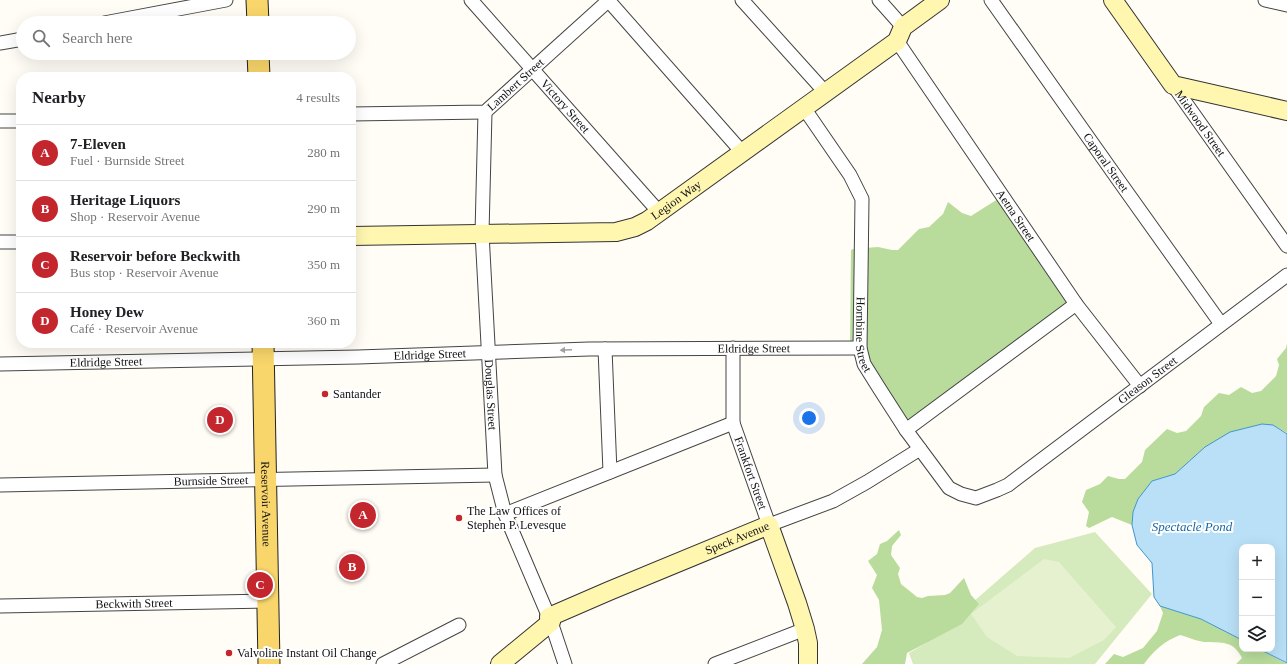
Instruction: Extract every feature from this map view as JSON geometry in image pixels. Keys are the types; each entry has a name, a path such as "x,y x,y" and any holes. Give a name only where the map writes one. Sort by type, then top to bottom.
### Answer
{"main road":[{"path":"257,0 258,16"},
{"path":"258,60 259,72"},
{"name":"Reservoir Avenue","path":"264,351 269,664"}],"street":[{"path":"141,16 226,0"},
{"name":"Victory Street","path":"471,0 659,212"},
{"path":"608,0 742,152"},
{"name":"Lambert Street","path":"356,114 484,112 608,0"},
{"path":"742,0 825,92"},
{"name":"Aetna Street","path":"878,0 1076,304 1140,386"},
{"name":"Legion Way","path":"356,236 616,232 634,227 647,221 804,108 900,34 940,0"},
{"name":"Caporal Street","path":"991,0 1221,324"},
{"name":"Midwood Street","path":"1113,0 1287,246"},
{"path":"1266,0 1287,6"},
{"path":"0,43 16,40"},
{"path":"1173,85 1287,111"},
{"name":"Hornbine Street","path":"804,108 850,175 862,199 860,348 864,364 906,430 949,488 961,494 976,498 1008,485"},
{"name":"Douglas Street","path":"484,112 482,233 494,475 505,514 550,620 565,664"},
{"path":"0,121 16,120"},
{"path":"0,242 16,242"},
{"name":"Gleason Street","path":"1008,485 1287,275"},
{"path":"906,430 1076,304"},
{"name":"Frankfort Street","path":"733,348 733,423 797,603 808,642 808,664"},
{"name":"Eldridge Street","path":"0,364 264,351 488,353 605,349 860,348"},
{"path":"605,349 610,472"},
{"path":"505,514 733,423"},
{"name":"Speck Avenue","path":"500,664 550,620 609,591 769,525 833,501 867,482 920,448"},
{"name":"Burnside Street","path":"0,485 494,475"},
{"name":"Beckwith Street","path":"0,606 268,601"},
{"path":"383,664 458,625"},
{"path":"715,664 805,629"}],"green space":[{"path":"1001,197 1074,299 907,424 862,370 850,347 851,250 878,247 898,250 919,229 929,227 943,214 948,202 962,213 971,216"},
{"path":"1287,343 1287,433 1273,425 1205,447 1175,474 1152,481 1133,512 1132,525 1112,517 1089,528 1086,526 1089,512 1082,502 1086,490 1100,484 1108,476 1125,479 1142,462 1145,450 1167,429 1177,433 1186,431 1201,416 1204,407 1219,393 1229,395 1241,387 1252,393 1261,391 1276,376 1279,365 1277,359 1286,348"},
{"path":"899,530 901,535 892,546 891,555 900,568 898,574 901,584 917,597 922,598 950,593 964,578 971,595 979,604 962,624 907,653 905,664 862,664 877,647 882,630 879,600 872,588 877,575 868,561 877,554 880,544 887,541"},
{"path":"1095,532 1152,594 1095,664 913,664 909,653 926,643 1035,548"},
{"path":"1044,559 1059,562 1116,627 1104,640 1069,658 1017,656 987,637 971,614"},
{"path":"1160,606 1201,619 1239,638 1239,652 1231,645 1204,642 1180,635 1160,646 1144,664 1105,664 1114,654 1123,657 1143,648 1157,631 1163,613"},
{"path":"1239,652 1265,652 1287,664 1236,664 1242,658"}],"water":[{"name":"Spectacle Pond","path":"1262,424 1273,425 1287,434 1287,663 1265,652 1275,652 1275,544 1239,544 1239,638 1201,619 1160,606 1154,597 1152,563 1137,545 1132,525 1133,512 1138,499 1152,481 1175,474 1205,447 1230,432"}],"place":[{"name":"Santander","path":"325,394"},
{"name":"Honey Dew","path":"220,420"},
{"name":"7-Eleven","path":"363,515"},
{"name":"The Law Offices of Stephen P. Levesque","path":"459,518"},
{"name":"Heritage Liquors","path":"352,567"},
{"name":"Reservoir before Beckwith","path":"260,585"},
{"name":"Valvoline Instant Oil Change","path":"229,653"}]}
